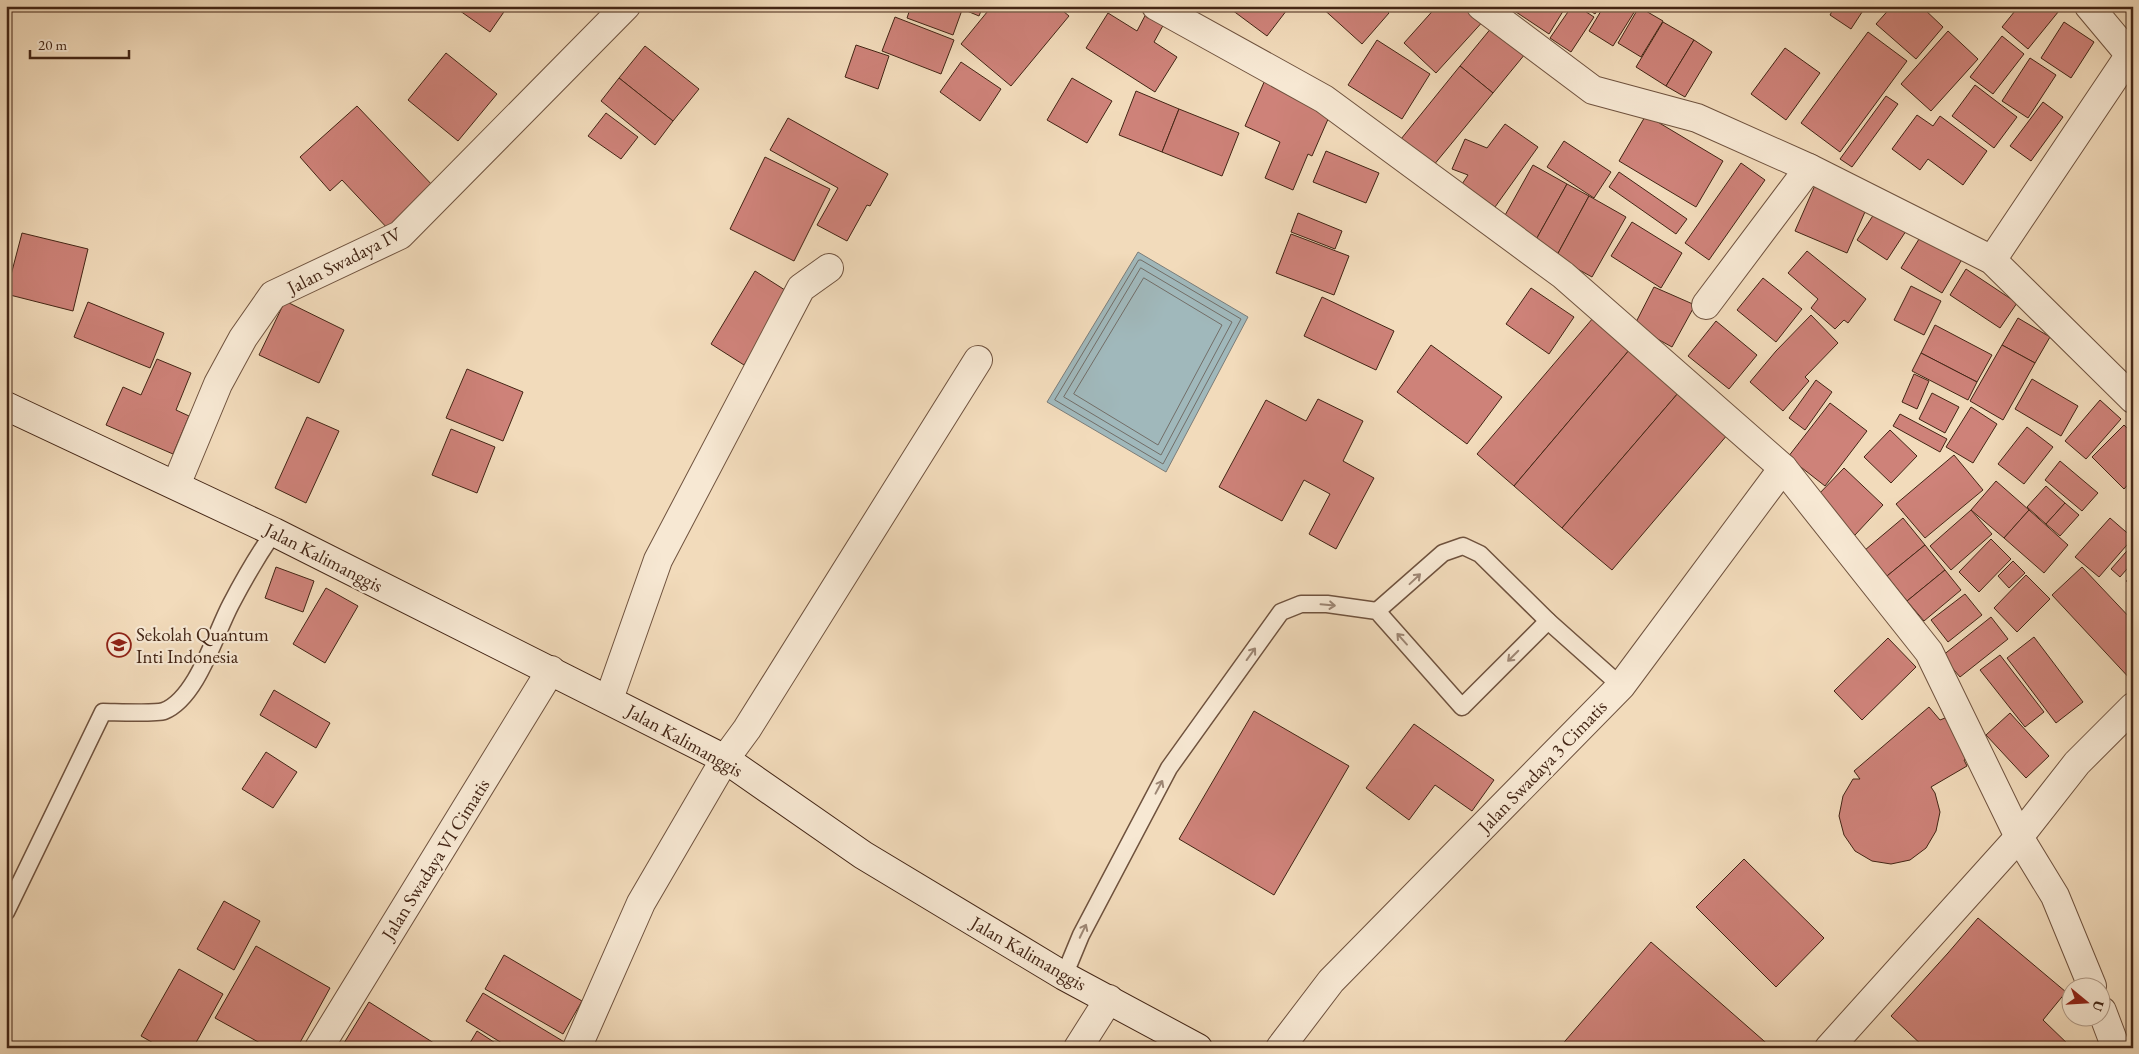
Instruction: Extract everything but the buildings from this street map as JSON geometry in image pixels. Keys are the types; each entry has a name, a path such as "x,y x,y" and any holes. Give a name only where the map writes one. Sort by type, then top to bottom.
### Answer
{"street":[{"name":"Jalan Swadaya IV","path":"176,485 218,384 243,338 273,295 400,236 626,6"},
{"path":"1156,6 1324,99 1364,128 1563,275 1784,468 1928,652 2019,837 2055,896 2088,976"},
{"path":"1481,6 1592,90 1697,118 1809,168 1992,260 2133,398"},
{"path":"1992,260 2131,53 2089,6"},
{"path":"1706,305 1809,168"},
{"path":"609,699 658,560 801,288 829,268"},
{"path":"577,1048 641,903 725,759 747,729 978,360"},
{"name":"Jalan Kalimanggis","path":"6,406 274,532 725,759 864,855 1064,976 1109,998 1198,1048"},
{"name":"Jalan Swadaya 3 Cimatis","path":"1280,1048 1331,981 1621,686 1784,468"},
{"name":"Jalan Swadaya VI Cimatis","path":"319,1048 551,670"},
{"path":"1829,1048 2019,837 2077,763 2133,707"},
{"path":"1078,1048 1109,998"},
{"path":"2108,1026 2116,1048"}],"lane":[{"path":"6,912 103,712 163,712 184,698 200,670 230,604 258,554 274,532"},
{"path":"1377,611 1443,553 1463,546 1480,554 1548,621 1621,686"},
{"path":"1064,976 1081,935 1169,768 1281,612 1301,604 1328,604 1377,611 1462,706 1548,621"}],"water":[{"path":"1138,252 1248,317 1166,472 1047,402"}],"place":[{"name":"Sekolah Quantum Inti Indonesia","path":"119,645"}]}
